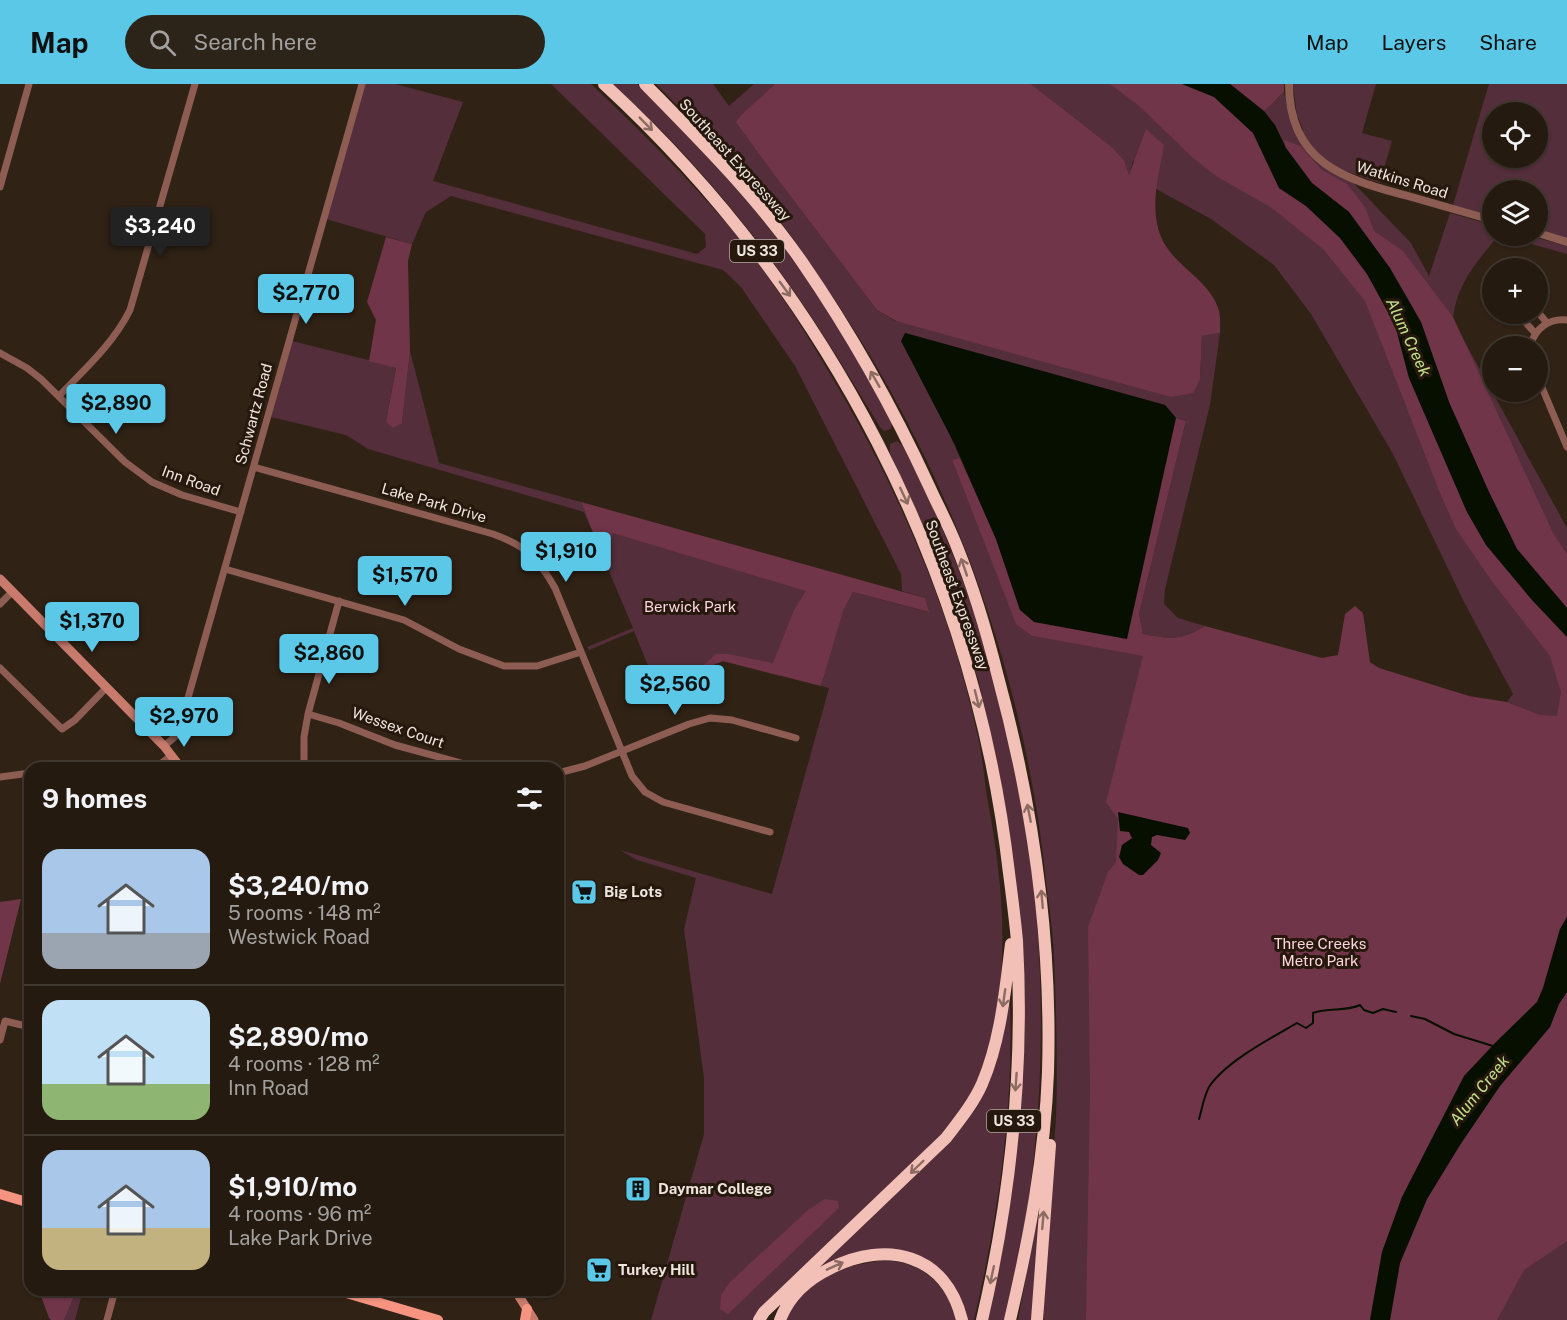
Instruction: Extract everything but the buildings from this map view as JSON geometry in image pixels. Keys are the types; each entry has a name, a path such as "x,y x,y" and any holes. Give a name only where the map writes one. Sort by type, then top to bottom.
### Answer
{"highway":[{"name":"Southeast Expressway","path":"604,84 678,156 721,204 799,308 832,359 879,443 912,512 947,600 976,694 1001,813 1018,971 1018,1032 1013,1135 999,1239 982,1320"},
{"name":"Southeast Expressway","path":"645,84 723,165 763,212 801,261 877,382 903,430 957,547 988,638 1009,715 1035,842 1046,956 1048,1017 1046,1093 1034,1204 1010,1320"},
{"path":"759,1320 764,1312 938,1146 966,1112 981,1086 994,1049 1000,1023 1014,919"},
{"path":"1037,1320 1051,1128 1046,1093"},
{"path":"780,1320 796,1293 820,1274 848,1261 886,1254 896,1254 912,1259 939,1275 952,1291 962,1320"}],"main road":[{"path":"0,579 107,687 177,762"},
{"path":"0,1194 24,1201"},
{"path":"356,1296 438,1320"},
{"path":"518,1296 526,1314 534,1320"}],"street":[{"path":"0,187 29,84"},
{"path":"59,396 109,344 130,310 195,84"},
{"name":"Schwartz Road","path":"164,746 177,735 180,726 363,84"},
{"name":"Watkins Road","path":"1289,84 1293,116 1304,140 1313,153 1337,173 1371,186 1482,217"},
{"path":"1548,236 1567,242"},
{"path":"1548,322 1567,320"},
{"path":"1527,324 1535,333"},
{"path":"1534,336 1544,324"},
{"name":"Inn Road","path":"0,353 27,368 59,396 125,462 152,482 182,495 241,512"},
{"path":"1548,402 1567,447"},
{"name":"Lake Park Drive","path":"254,467 493,534 512,540 523,547 541,565 555,588 632,776 645,792 663,802 770,832"},
{"path":"225,569 404,620 459,650 504,666 537,666 581,652"},
{"path":"0,604 12,592"},
{"path":"304,762 304,737 308,714 339,601"},
{"path":"0,668 62,729 75,720 107,687"},
{"name":"Wessex Court","path":"308,714 339,723 395,745 457,762"},
{"path":"564,771 585,766 689,724 710,718 732,720 796,738"},
{"path":"163,762 172,755"},
{"path":"0,777 24,774"},
{"path":"0,1040 5,1021 24,1026"},
{"path":"107,1320 113,1296"}],"green space":[{"path":"364,84 395,84 463,102 433,181 697,254 706,247 705,234 551,84 591,84 712,206 754,258 790,309 849,406 873,451 916,543 952,639 980,745 1000,888 1001,975 998,1004 985,1061 967,1103 946,1130 756,1320 651,1320 704,1134 704,1078 684,929 696,878 637,860 620,850 772,894 829,688 821,686 844,609 853,592 928,612 925,598 902,591 901,574 795,366 741,287 723,270 451,196 426,212 412,244 326,219"},
{"path":"612,84 637,84 751,206 790,255 841,333 893,421 891,429 884,431 880,427 798,297 750,232 698,169 642,111"},
{"name":"Three Creeks Metro Park","path":"656,84 713,84 729,106 754,84 775,84 741,115 737,122 877,310 895,321 1200,379 1202,336 1220,333 1210,405 1165,589 1164,604 1178,618 1205,626 1189,634 1168,638 1143,634 1139,614 1186,421 1176,418 1165,405 905,333 960,458 952,460 1016,623 1032,636 1124,652 1520,707 1507,702 1513,694 1464,602 1393,454 1311,314 1274,265 1211,219 1156,189 1133,161 1129,176 1124,160 1112,147 1031,84 1270,84 1276,100 1284,92 1289,116 1304,132 1297,116 1293,84 1376,84 1362,133 1392,141 1380,183 1340,169 1411,243 1429,276 1450,213 1482,222 1482,246 1490,246 1469,274 1459,293 1453,317 1450,315 1482,373 1482,402 1498,402 1567,528 1567,1320 1044,1320 1045,1259 1057,1098 1053,946 1035,801 1019,721 998,643 972,566 941,491 905,418 865,348 780,222 746,180"},
{"path":"775,84 1031,84 1112,147 1124,160 1129,175 1146,129 1164,145 1155,203 1157,226 1161,237 1173,256 1205,286 1219,311 1220,333 1202,336 1200,379 1193,393 1171,397 896,321 877,310 736,122"},
{"name":"Three Creeks Metro Park","path":"1110,84 1182,84 1214,97 1253,133 1279,188 1306,206 1340,238 1367,274 1395,325 1409,378 1467,512 1486,545 1532,600 1567,637 1567,917 1560,929 1537,1002 1495,1043 1437,1128 1402,1197 1382,1252 1370,1320 1086,1320 1090,1091 1088,927 1108,872 1116,862 1118,819 1106,802 1143,656 1032,636 1016,624 952,460 960,458 996,539 1020,610 1176,418 1186,421 1139,614 1143,634 1175,638 1205,626 1322,658 1338,655 1345,614 1355,606 1363,613 1370,662 1379,668 1469,696 1507,702 1540,715 1557,716 1561,692 1550,656 1491,580 1456,529 1365,301 1324,250 1272,208 1216,176 1192,157 1138,105"},
{"path":"1230,84 1284,84 1284,92 1264,111"},
{"path":"1489,84 1567,84 1567,238 1548,232 1548,180 1482,180 1482,213 1453,205 1482,108 1482,168 1548,168 1548,102 1484,102"},
{"path":"1284,140 1300,146 1322,170 1347,184 1365,207 1374,231 1403,251 1453,317 1482,380 1482,402 1492,402 1553,533 1567,554 1567,608 1517,549 1449,402 1421,322 1349,212 1312,183 1286,148"},
{"path":"386,237 412,244 408,261 410,351 402,423 393,428 386,422 396,368 369,361 376,320 367,302"},
{"path":"1548,241 1567,246 1567,254 1538,246 1548,246"},
{"name":"Berwick Park","path":"292,341 396,367 386,422 402,423 410,351 439,463 581,502 585,512 811,577 780,676 723,661 657,688 634,631 589,650 587,647 633,628 584,512 368,449 346,435 271,417"},
{"path":"897,441 902,445 949,545 986,651 1014,760 1032,873 1040,986 1039,1100 1027,1211 1005,1320 987,1320 1013,1184 1022,1088 1014,870 999,771 978,679 950,594 919,516 890,453 890,444"},
{"path":"581,502 925,598 929,612 853,592 844,609 821,686 723,661 696,672 716,654 728,654 773,663 794,610 806,591 613,533 608,542 598,544"},
{"path":"21,899 0,984 0,902"},
{"path":"1567,992 1567,1241 1524,1270 1497,1320 1390,1320 1400,1263 1427,1199 1500,1086 1550,1027 1559,1004"},
{"path":"1007,1004 1010,1004 1011,1044 1007,1123 997,1202 974,1320 965,1320 955,1289 901,1252 814,1271 970,1114"},
{"path":"825,1199 838,1201 839,1208 728,1314 720,1309 721,1295 730,1282 808,1210"},
{"path":"1037,1217 1040,1217 1033,1320 1018,1320"},
{"path":"882,1260 909,1265 930,1276 946,1294 957,1320 786,1320 802,1296 827,1276 849,1267"},
{"path":"41,1296 74,1296 64,1320 49,1318"},
{"path":"74,1296 81,1296 75,1320 64,1320"}],"water":[{"name":"Alum Creek","path":"1182,84 1230,84 1264,111 1275,125 1286,148 1312,183 1349,212 1390,268 1421,322 1449,402 1517,549 1567,608 1567,637 1532,600 1486,545 1467,512 1409,378 1395,325 1367,274 1340,238 1306,206 1279,188 1253,133 1214,97"},
{"path":"905,333 1165,405 1176,418 1127,639 1034,622 1020,610 996,539 955,445 901,341"},
{"path":"1118,812 1188,828 1190,833 1185,840 1157,835 1152,837 1151,845 1161,853 1158,860 1143,875 1139,875 1123,864 1119,857 1122,845 1132,838 1129,832 1120,831"},
{"name":"Alum Creek","path":"1567,917 1567,992 1559,1004 1550,1027 1500,1086 1427,1199 1400,1263 1390,1320 1370,1320 1382,1252 1402,1197 1464,1076 1537,1002 1560,929"}],"waterway":[{"path":"1199,1119 1204,1098 1216,1078 1249,1051 1297,1023 1306,1028 1313,1023 1313,1013 1360,1005 1364,1010 1373,1013 1383,1009 1396,1012"},
{"name":"Alum Creek","path":"1411,1016 1425,1019 1454,1034 1493,1046"}],"place":[{"name":"Big Lots","path":"584,892"},
{"name":"Daymar College","path":"638,1189"},
{"name":"Turkey Hill","path":"599,1270"}]}
